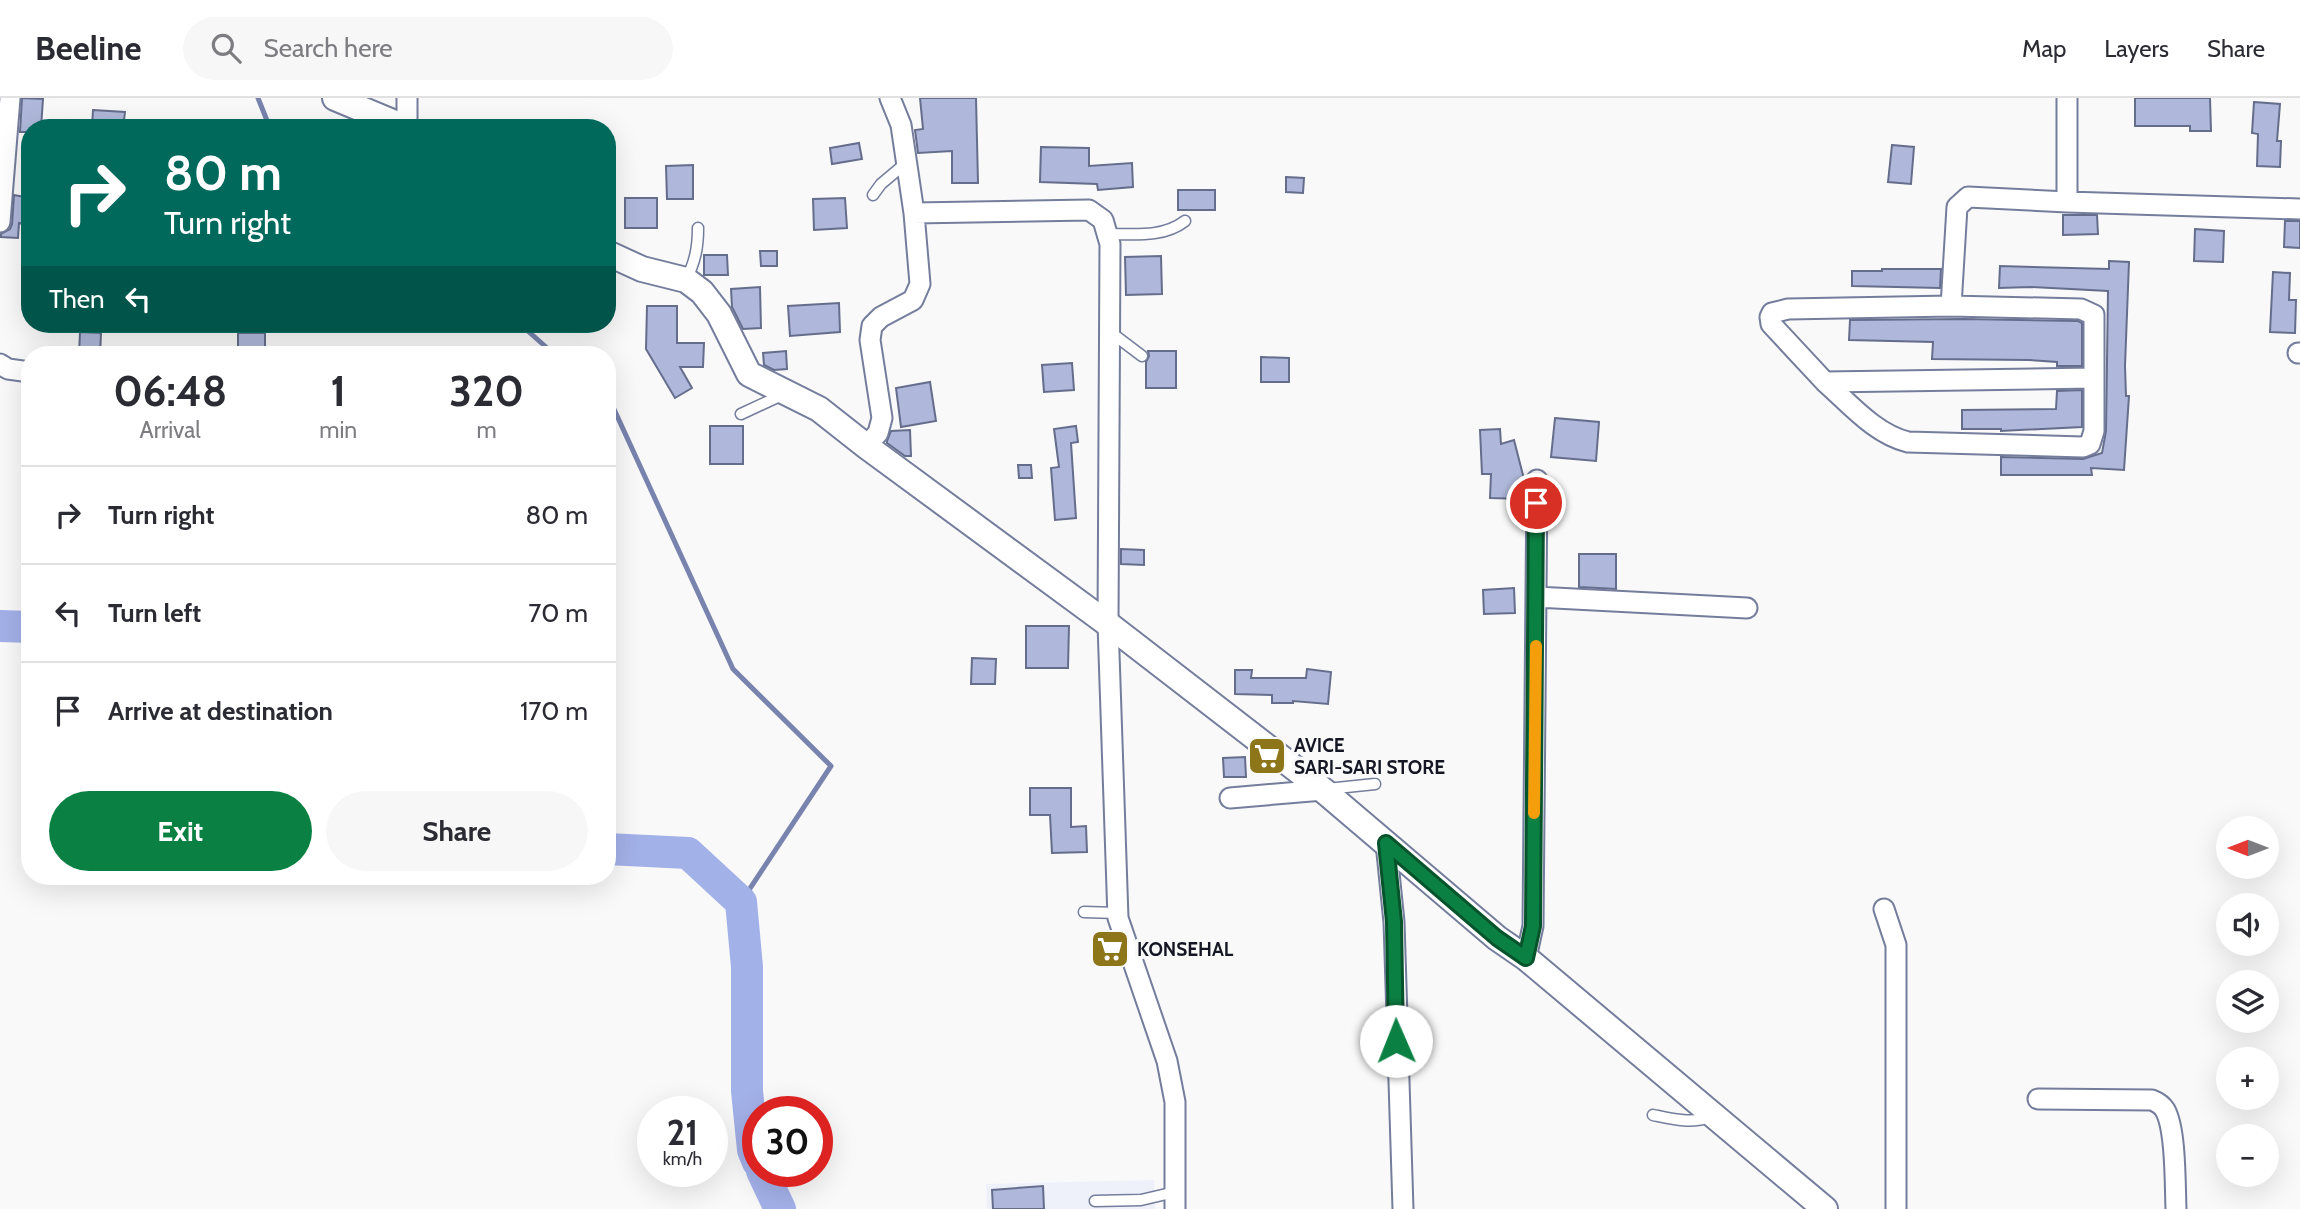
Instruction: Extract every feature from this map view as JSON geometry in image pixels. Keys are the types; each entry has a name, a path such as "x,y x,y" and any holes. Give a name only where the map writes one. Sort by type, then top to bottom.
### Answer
{"street":[{"path":"0,222 4,123 10,98"},
{"path":"335,98 385,119"},
{"path":"407,98 407,119"},
{"path":"866,446 878,433 882,418 870,340 872,326 881,317 913,300 920,284 914,213 901,125 890,98"},
{"path":"2067,98 2067,202"},
{"path":"1951,306 1957,207 1968,197 2300,209"},
{"path":"914,213 1089,210 1103,220 1110,244 1108,624 1117,913 1167,1061 1175,1102 1175,1200"},
{"path":"616,257 642,268 686,280 702,292 719,314 749,374 819,409 1108,624 1323,790 1497,938 1526,958 1825,1209"},
{"path":"1951,306 2081,309 2094,315 2094,431 2090,444 2084,447 1901,440 1881,431 1825,382 1772,324 1770,317 1772,313 1788,309 1951,306"},
{"path":"0,364 8,369 21,371"},
{"path":"1825,382 2093,378"},
{"path":"1526,958 1533,926 1537,480"},
{"path":"1536,597 1747,608"},
{"path":"1230,798 1323,790"},
{"path":"1386,843 1394,922 1396,1064 1403,1209"},
{"path":"1885,909 1896,946 1896,1209"},
{"path":"2038,1099 2152,1100 2159,1104 2166,1111 2173,1144 2176,1209"}],"lane":[{"path":"873,195 881,184 906,163"},
{"path":"1107,234 1157,234 1175,229 1185,221"},
{"path":"686,280 698,249 698,228"},
{"path":"1109,331 1142,356"},
{"path":"741,414 786,394"},
{"path":"1323,790 1375,784"},
{"path":"1084,912 1117,913"},
{"path":"1653,1115 1688,1121 1714,1116"},
{"path":"1095,1200 1175,1200"}],"shaded area":[{"path":"1154,1180 1155,1209 987,1209 986,1184"}],"building":[{"path":"22,98 43,99 42,119 21,119 20,132"},
{"path":"920,98 976,98 978,183 952,183 952,151 918,153 915,130 923,129"},
{"path":"2135,98 2210,98 2211,131 2190,131 2190,126 2135,126"},
{"path":"2254,102 2280,104 2277,141 2281,141 2280,167 2257,166 2258,134 2252,133"},
{"path":"93,110 125,112 124,119 92,119"},
{"path":"859,143 862,159 832,164 830,148"},
{"path":"1892,145 1914,147 1911,184 1888,182"},
{"path":"1041,147 1089,148 1089,166 1132,163 1133,187 1098,190 1097,184 1040,182"},
{"path":"693,165 693,199 667,199 666,166"},
{"path":"1286,177 1304,178 1303,193 1286,192"},
{"path":"1178,190 1215,190 1215,210 1178,210"},
{"path":"14,195 21,196 18,238 1,237 12,224"},
{"path":"625,198 657,198 657,228 625,228"},
{"path":"845,198 847,228 814,230 813,199"},
{"path":"2063,215 2097,215 2098,234 2063,235"},
{"path":"2285,221 2300,221 2300,248 2284,247"},
{"path":"2195,229 2224,231 2223,262 2194,261"},
{"path":"760,251 777,251 777,266 761,266"},
{"path":"704,255 727,255 728,275 704,275"},
{"path":"1161,256 1162,294 1126,295 1125,257"},
{"path":"2109,261 2129,262 2125,366 2126,396 2129,396 2124,470 2091,468 2092,475 2001,475 2001,457 2083,459 2102,453 2106,431 2108,291 1999,288 2000,266 2109,269"},
{"path":"1941,269 1940,288 1852,286 1852,271"},
{"path":"2273,272 2290,273 2289,300 2296,300 2295,333 2270,332"},
{"path":"760,287 761,328 743,329 732,307 731,289"},
{"path":"839,303 840,332 790,336 788,306"},
{"path":"647,306 677,306 677,343 704,343 703,367 680,367 692,388 675,398 646,349"},
{"path":"1850,320 2078,321 2082,323 2082,366 2057,366 2057,362 2029,360 1932,359 1933,342 1849,340"},
{"path":"80,333 101,333 100,346 79,346"},
{"path":"238,333 265,333 265,346 238,346"},
{"path":"786,351 787,369 774,370 764,365 763,353"},
{"path":"1148,351 1176,351 1176,388 1146,388"},
{"path":"1261,357 1289,358 1289,382 1261,382"},
{"path":"1072,363 1074,390 1044,392 1042,365"},
{"path":"930,382 936,421 901,427 896,388"},
{"path":"2082,390 2082,427 2001,431 1962,429 1962,410 2056,409 2057,391"},
{"path":"1555,418 1599,422 1596,461 1551,457"},
{"path":"710,426 743,426 743,464 710,464"},
{"path":"1076,426 1078,442 1071,443 1076,518 1055,520 1051,468 1059,467 1054,429"},
{"path":"1500,429 1501,444 1514,440 1525,483 1524,499 1490,498 1491,474 1482,474 1480,430"},
{"path":"910,430 911,456 905,456 887,441 891,431"},
{"path":"1018,465 1031,465 1032,478 1019,478"},
{"path":"1121,549 1144,550 1144,565 1121,564"},
{"path":"1579,554 1616,554 1616,589 1579,587"},
{"path":"1514,588 1515,613 1484,614 1483,590"},
{"path":"1026,626 1069,626 1068,668 1026,668"},
{"path":"972,658 996,659 995,684 971,684"},
{"path":"1307,669 1331,672 1328,704 1293,701 1272,703 1272,695 1235,694 1235,670 1252,670 1251,678 1306,678"},
{"path":"1245,757 1246,777 1224,777 1223,758"},
{"path":"1030,788 1071,788 1071,827 1086,826 1087,852 1052,853 1050,815 1030,815"},
{"path":"1043,1186 1044,1209 993,1209 992,1190"}],"waterway":[{"path":"258,98 266,119"},
{"path":"530,333 545,346"},
{"path":"616,414 733,669 831,766 741,902"},
{"path":"0,626 21,627"},
{"path":"616,849 688,853 741,902 747,967 748,1096"},
{"path":"770,1187 780,1209"}],"slow traffic":[{"path":"1534,813 1536,646"}],"place":[{"name":"AVICE SARI-SARI STORE","path":"1267,756"},
{"name":"KONSEHAL","path":"1110,949"}],"route":[{"path":"1396,1041 1394,922 1386,843 1497,938 1526,958 1533,926 1536,503"}]}
